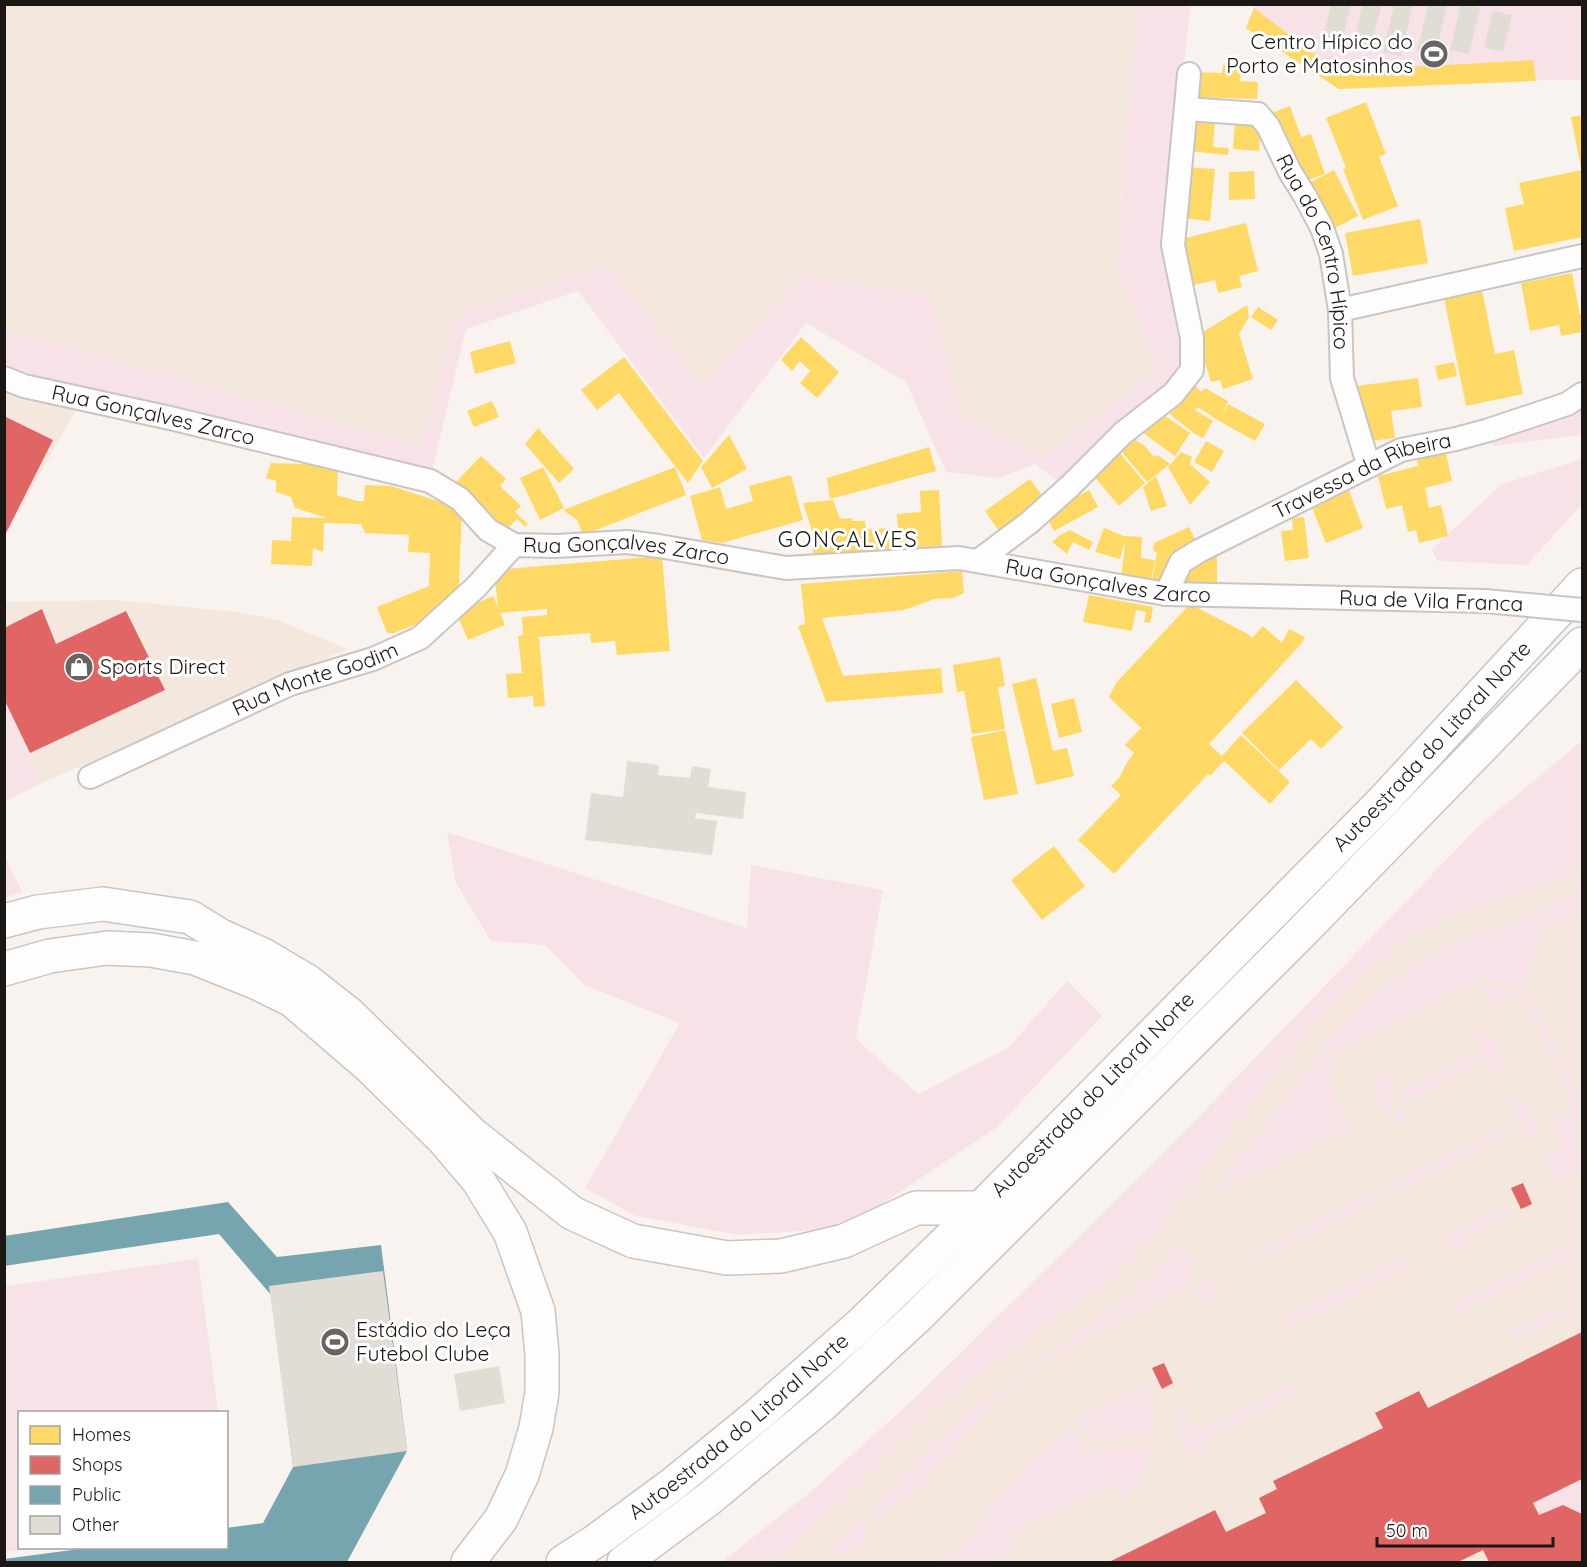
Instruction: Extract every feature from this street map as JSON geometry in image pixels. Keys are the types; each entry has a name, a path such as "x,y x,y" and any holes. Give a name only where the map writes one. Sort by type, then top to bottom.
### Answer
{"highway":[{"name":"Autoestrada do Litoral Norte","path":"563,1563 673,1484 759,1414 860,1325 981,1208 1383,801 1582,585"},
{"name":"Autoestrada do Litoral Norte","path":"624,1563 711,1498 805,1419 919,1315 1293,940 1582,644"},
{"path":"4,921 38,912 103,904 190,917 307,981 349,1014 472,1134 572,1214 633,1241 727,1258 781,1256 844,1241 916,1208 981,1208"},
{"path":"4,949 45,936 79,929 106,927 194,938 221,936"},
{"path":"4,969 50,956 96,949 151,950 195,958 255,982 292,1000 369,1066 443,1139 478,1180 510,1232 538,1311 542,1354 542,1392 536,1428 522,1475 501,1519 468,1563"}],"street":[{"path":"978,561 1030,522 1123,433 1173,394 1192,370 1192,338 1173,245 1189,74"},
{"name":"Rua do Centro Hípico","path":"1186,109 1258,114 1268,126 1290,172 1322,228 1331,254 1340,310 1342,378 1366,457 1371,465"},
{"path":"1340,310 1582,256"},
{"name":"Rua Gonçalves Zarco","path":"4,378 24,386 170,418 430,481 460,499 488,530 514,545 556,546 627,542 786,568 959,558 1166,594 1279,597"},
{"name":"Travessa da Ribeira","path":"1166,594 1181,562 1401,450 1490,430 1567,404 1582,393"},
{"name":"Rua Monte Godim","path":"90,777 290,684 372,659 420,638 476,587 514,545"},
{"name":"Rua de Vila Franca","path":"1279,597 1485,601 1582,610"}],"shaded area":[{"path":"4,5 1137,5 1117,269 1158,370 1042,458 962,417 932,297 802,276 703,386 607,264 458,315 422,447 5,329"},
{"path":"1137,5 1191,5 1162,244 1185,347 1180,364 1165,392 1060,483 1035,464 998,478 946,472 906,382 806,323 704,458 578,291 466,329 432,471 22,372 5,363 4,329 421,447 458,315 607,264 703,386 802,276 932,297 962,417 1042,458 1158,370 1117,269"},
{"name":"Centro Hípico do Porto e Matosinhos","path":"1255,5 1582,5 1582,80 1339,89 1246,28"},
{"path":"5,378 82,399 5,536"},
{"path":"1582,394 1582,435 1493,446 1489,430"},
{"path":"1582,459 1582,504 1527,565 1438,561 1431,550 1502,484"},
{"path":"114,600 237,612 278,620 347,649 42,783 5,699 4,602"},
{"path":"4,699 42,783 5,801 4,801"},
{"path":"1582,741 1582,1562 722,1562 813,1490 913,1400 1156,1161 1478,827"},
{"path":"1582,741 1582,859 1576,866 1556,881 1477,907 1436,924 1402,943 1370,969 1332,1006 1284,1061 1155,1234 1116,1275 968,1381 937,1407 832,1510 771,1562 722,1562 813,1490 913,1400 1156,1161 1478,827"},
{"path":"447,832 747,928 751,865 883,890 856,1039 918,1094 1008,1048 1067,981 1102,1016 996,1128 846,1228 738,1235 636,1216 585,1188 680,1023 584,985 545,945 491,941 456,883"},
{"path":"4,854 22,892 5,898 4,898"},
{"path":"1582,890 1582,910 1541,931 1524,985 1582,1105 1576,1138 1582,1156 1582,1170 1555,1183 1544,1161 1552,1157 1560,1147 1560,1131 1554,1117 1575,1107 1518,986 1481,977 1332,1054 1329,1080 1352,1126 1213,1194 1337,1032 1377,992 1414,964 1455,943 1537,912"},
{"path":"1482,983 1513,989 1516,995 1500,1003 1487,1002 1479,985"},
{"path":"1472,1029 1485,1031 1497,1044 1502,1068 1495,1078"},
{"path":"1476,1055 1481,1063 1401,1105 1408,1121 1401,1124 1395,1123 1402,1091"},
{"path":"1386,1073 1394,1089 1389,1116 1381,1104 1376,1088 1379,1079"},
{"path":"1512,1096 1525,1104 1531,1113 1536,1135 1531,1143 1508,1097"},
{"path":"1508,1124 1511,1131 1391,1192 1388,1184"},
{"path":"1377,1190 1381,1197 1254,1261 1251,1254"},
{"path":"1507,1206 1511,1215 1464,1239 1468,1247 1455,1246 1445,1236"},
{"path":"1567,1247 1573,1258 1459,1313 1454,1303"},
{"path":"1175,1248 1192,1256 1192,1284 1057,1356 1016,1382 990,1406 933,1474 897,1504 871,1519 871,1508 935,1443 974,1409 1115,1306 1152,1275"},
{"path":"1409,1255 1414,1265 1288,1329 1283,1319"},
{"path":"198,1259 218,1411 18,1411 18,1549 31,1549 5,1552 5,1286"},
{"path":"1210,1274 1214,1292 1211,1300 1203,1307 1195,1291 1206,1286 1203,1278"},
{"path":"1558,1308 1562,1316 1512,1340 1508,1332"},
{"path":"1296,1381 1302,1392 1207,1438 1211,1447 1206,1449 1207,1452 1190,1450 1180,1440 1177,1426 1183,1410 1194,1432"},
{"path":"1146,1383 1152,1399 1158,1403 1153,1418 1152,1433 1098,1441 1078,1419"},
{"path":"1072,1427 1086,1451 1151,1446 1144,1469 1133,1489 1120,1499 1112,1484 1007,1534 1015,1550 986,1562 938,1562 963,1544 1003,1493 1038,1456"},
{"path":"1582,1479 1582,1514 1563,1505 1539,1515 1533,1503"},
{"path":"863,1517 864,1547 826,1554 855,1528"}],"building: Homes":[{"path":"1254,8 1337,71 1533,60 1536,81 1339,89 1246,28"},
{"path":"1223,65 1241,65 1240,81 1258,82 1257,99 1192,97 1193,72 1222,73"},
{"path":"1366,102 1386,154 1379,157 1398,206 1363,220 1326,118"},
{"path":"1290,106 1301,137 1311,134 1325,174 1297,184 1272,113"},
{"path":"1582,115 1582,168 1581,168 1571,117"},
{"path":"1190,119 1215,121 1213,147 1229,148 1228,155 1187,151"},
{"path":"1235,123 1261,126 1259,151 1233,149"},
{"path":"1186,167 1215,169 1210,221 1180,218"},
{"path":"1334,170 1358,216 1331,230 1307,184"},
{"path":"1582,170 1582,237 1514,251 1505,208 1524,204 1519,183"},
{"path":"1254,171 1255,199 1229,200 1229,172"},
{"path":"1420,219 1428,263 1353,276 1345,233"},
{"path":"1246,223 1258,271 1239,276 1242,287 1218,293 1215,280 1190,286 1178,240"},
{"path":"1572,273 1580,315 1582,314 1582,332 1561,336 1559,325 1530,331 1521,283"},
{"path":"1482,290 1495,354 1514,350 1523,394 1466,406 1444,298"},
{"path":"1247,305 1249,317 1239,334 1253,379 1223,389 1220,380 1211,382 1198,335"},
{"path":"1258,307 1278,320 1271,330 1251,317"},
{"path":"801,337 839,372 817,398 800,383 810,371 800,361 792,371 781,360"},
{"path":"510,341 516,363 475,374 470,352"},
{"path":"624,357 703,461 688,483 619,393 597,410 581,390"},
{"path":"1454,362 1457,376 1438,380 1435,366"},
{"path":"1418,378 1422,407 1391,411 1395,438 1363,442 1356,386"},
{"path":"1191,381 1201,392 1205,388 1228,401 1221,416 1228,404 1265,424 1255,441 1198,407 1195,410 1213,421 1203,438 1161,407"},
{"path":"492,401 499,417 474,427 467,411"},
{"path":"1156,410 1190,433 1175,456 1136,428"},
{"path":"538,428 574,469 559,483 525,444"},
{"path":"1130,433 1154,457 1158,455 1170,464 1147,482 1116,445"},
{"path":"729,435 747,469 712,488 701,467"},
{"path":"1206,441 1224,451 1212,472 1194,462"},
{"path":"1444,444 1452,481 1425,488 1429,508 1441,505 1448,536 1419,543 1416,530 1408,532 1402,505 1386,509 1378,476 1418,466 1415,450"},
{"path":"929,447 936,471 830,499 827,478"},
{"path":"1119,452 1145,483 1119,506 1092,474"},
{"path":"1181,452 1192,457 1190,464 1210,482 1190,505 1168,467"},
{"path":"481,456 506,479 500,486 521,506 515,512 528,524 525,527 517,519 505,531 455,483"},
{"path":"271,463 338,465 337,495 357,501 364,501 365,485 391,486 462,509 458,608 394,633 387,633 377,607 429,586 430,553 408,552 409,535 365,533 361,524 324,523 323,552 313,548 312,566 271,564 272,540 291,541 292,517 327,518 295,508 291,497 276,492 276,481 266,478"},
{"path":"543,467 564,508 540,520 520,478"},
{"path":"675,467 686,495 583,535 577,520 563,510"},
{"path":"791,475 803,520 722,543 702,540 690,496 720,487 726,509 753,501 749,486"},
{"path":"1156,476 1167,506 1151,511 1143,487"},
{"path":"1030,479 1046,501 1001,534 985,511"},
{"path":"1347,485 1363,528 1326,543 1309,500"},
{"path":"939,490 942,546 813,555 812,531 803,503 833,500 840,519 852,518 852,521 865,521 866,529 898,528 897,514 921,512 920,491"},
{"path":"1089,490 1098,507 1054,531 1045,514"},
{"path":"1304,517 1309,558 1285,561 1281,531 1293,530 1292,518"},
{"path":"1189,527 1197,544 1161,583 1152,582 1157,552 1153,551 1154,543"},
{"path":"1104,528 1124,536 1142,537 1141,558 1155,560 1151,581 1121,576 1125,541 1120,559 1095,552"},
{"path":"1070,530 1093,542 1089,550 1073,542 1067,554 1052,542"},
{"path":"1217,552 1217,586 1183,586 1183,565"},
{"path":"662,556 670,651 617,655 615,641 591,643 590,633 539,637 545,706 534,707 533,696 508,698 506,674 522,673 518,636 523,635 522,617 547,615 547,609 500,613 505,625 468,640 456,612 493,596 498,607 494,570"},
{"path":"962,571 964,593 953,598 934,599 904,610 822,618 843,676 941,668 943,693 826,702 798,626 805,624 801,584"},
{"path":"1089,595 1153,607 1150,623 1144,622 1146,612 1136,610 1132,631 1083,622"},
{"path":"1190,604 1252,638 1263,626 1282,643 1289,629 1305,637 1209,744 1222,756 1241,735 1290,782 1270,804 1224,761 1210,776 1208,774 1114,874 1078,840 1121,795 1111,786 1119,778 1134,753 1125,745 1141,728 1109,697 1116,683"},
{"path":"1000,657 1005,686 998,687 1005,729 972,734 964,691 957,692 953,665"},
{"path":"1036,678 1053,751 1067,748 1074,776 1036,785 1012,684"},
{"path":"1296,680 1343,727 1321,749 1311,739 1279,770 1242,733"},
{"path":"1074,698 1082,732 1059,738 1051,704"},
{"path":"1005,730 1018,794 984,800 971,737"},
{"path":"1054,846 1085,886 1042,920 1011,880"}],"building: Shops":[{"path":"4,416 53,440 4,537"},
{"name":"Sports Direct","path":"42,609 56,644 126,611 165,690 30,753 4,699 4,628"},
{"path":"1523,1183 1532,1204 1521,1209 1511,1188"},
{"path":"1582,1332 1582,1479 1533,1503 1539,1515 1563,1505 1582,1514 1582,1562 1489,1562 1483,1550 1458,1562 1109,1562 1215,1510 1226,1532 1266,1513 1259,1498 1277,1489 1273,1481 1383,1428 1375,1413 1419,1391 1428,1408"},
{"path":"1164,1363 1173,1383 1162,1389 1152,1368"}],"building: Public":[{"name":"Estádio do Leça Futebol Clube","path":"228,1202 277,1257 381,1245 407,1451 347,1562 4,1562 4,1559 79,1549 228,1549 228,1528 263,1523 293,1467 271,1295 219,1234 4,1266 4,1236"}],"building: Other":[{"path":"1331,4 1351,4 1342,42 1323,37"},
{"path":"1363,4 1382,4 1370,49 1353,44"},
{"path":"1394,4 1413,4 1401,56 1383,52"},
{"path":"1428,4 1447,4 1436,55 1417,51"},
{"path":"1461,4 1480,8 1469,54 1450,50"},
{"path":"1493,11 1512,15 1503,52 1484,48"},
{"path":"627,761 659,765 658,775 690,778 692,766 711,769 708,787 746,792 743,819 696,813 695,818 717,821 712,855 585,840 591,793 623,797"},
{"path":"383,1271 407,1451 293,1467 269,1286"},
{"path":"499,1366 505,1403 460,1411 454,1374"}],"place":[{"name":"Centro Hípico do Porto e Matosinhos","path":"1434,54"},
{"name":"Sports Direct","path":"79,667"},
{"name":"Estádio do Leça Futebol Clube","path":"335,1342"}],"district":[{"name":"GONÇALVES","path":"848,539"}]}
